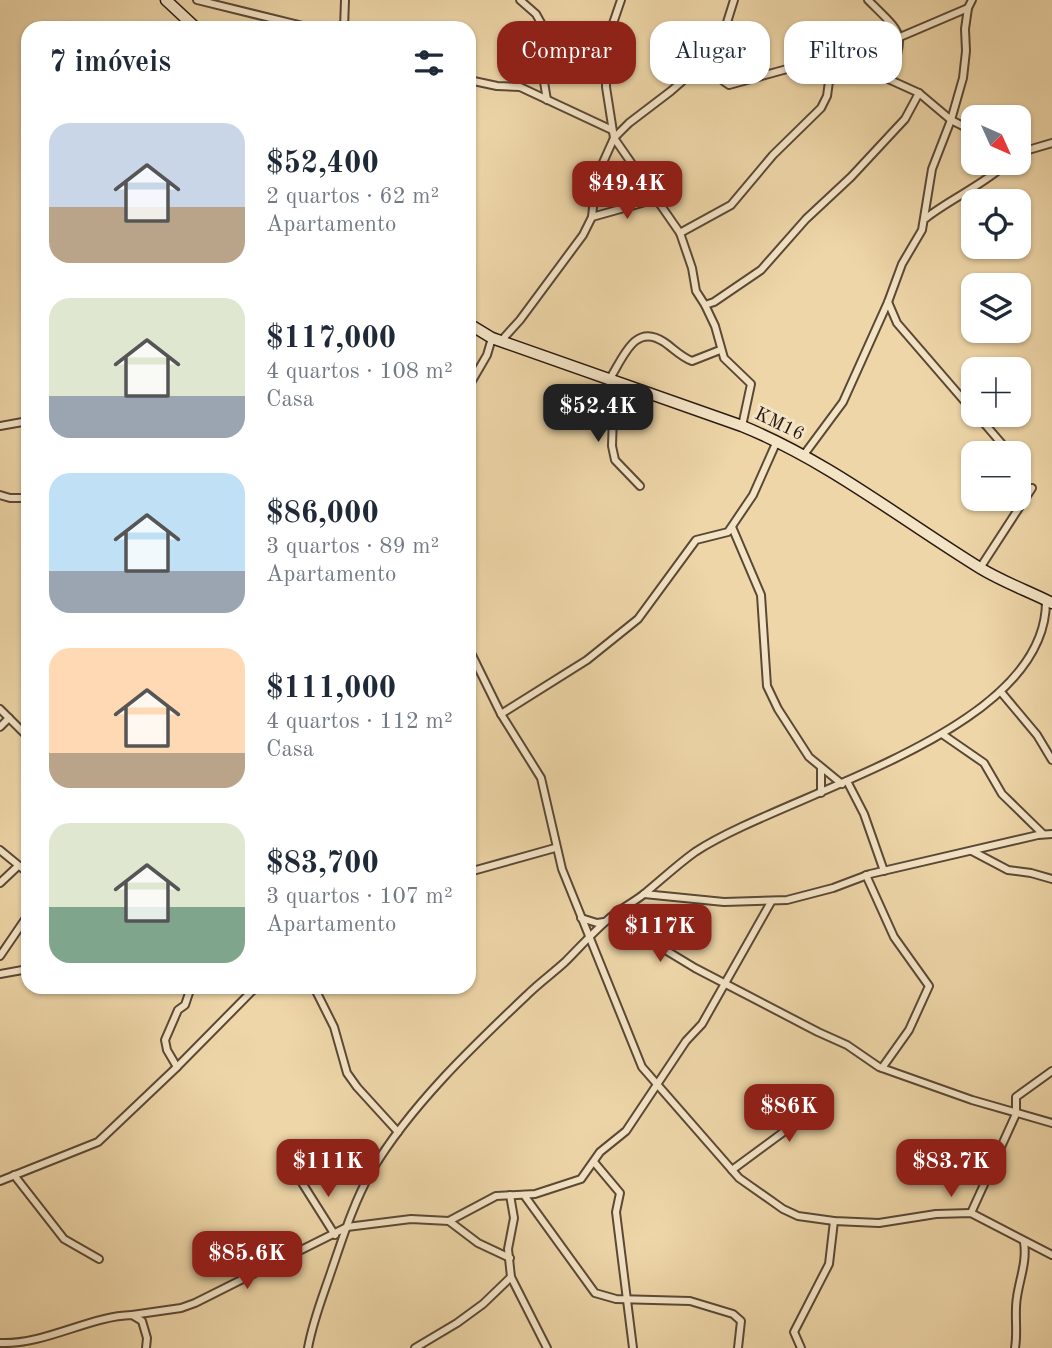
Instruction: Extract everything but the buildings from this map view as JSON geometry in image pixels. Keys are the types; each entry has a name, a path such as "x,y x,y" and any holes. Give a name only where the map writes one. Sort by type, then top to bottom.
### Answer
{"street":[{"path":"166,0 188,21"},
{"path":"197,0 282,21"},
{"path":"344,21 345,0"},
{"path":"520,0 540,17 540,21"},
{"path":"614,21 621,0"},
{"path":"726,21 734,0"},
{"path":"868,0 888,21"},
{"path":"803,456 843,402 902,264 915,245 926,218 932,169 951,120 965,63 965,29 972,0"},
{"path":"902,36 968,8"},
{"path":"476,82 520,87 612,130"},
{"path":"544,84 547,100"},
{"path":"606,84 614,138 680,233 692,268 696,291 715,326 720,350 730,365 751,384 742,426"},
{"path":"476,374 496,340 520,320 573,249 592,217 596,178 614,138 677,84"},
{"path":"680,233 730,205 773,155 821,108 829,84"},
{"path":"901,84 919,93 961,125"},
{"path":"705,305 714,302 761,270 806,219 905,119 919,93"},
{"path":"1031,149 1052,143"},
{"path":"926,218 949,200 993,175"},
{"path":"592,217 656,199"},
{"path":"888,302 897,323 961,397"},
{"name":"KM16","path":"476,328 496,340 742,426 777,441 981,568 1049,601"},
{"path":"640,486 615,460 612,446 612,381 630,347 642,336 649,335 662,340 685,359 692,361 720,350"},
{"path":"0,426 21,422"},
{"path":"987,427 999,441"},
{"path":"501,714 587,660 617,637 652,602 696,540 722,534 732,527 753,495 777,441"},
{"path":"981,568 1032,488"},
{"path":"0,495 21,498"},
{"path":"732,527 761,595 767,686 809,757 844,783 867,821 884,871"},
{"path":"308,1348 318,1304 370,1174 398,1132 431,1091 608,919 697,851 942,734 1001,692 1033,653 1049,601"},
{"path":"476,663 501,714 541,778 555,848 642,1067 732,1170 747,1185 790,1213 834,1221 891,1223 936,1214 971,1213 1052,1255"},
{"path":"1001,692 1037,735 1052,760"},
{"path":"0,709 21,730"},
{"path":"0,727 9,718"},
{"path":"942,734 984,763 1002,794 1044,835"},
{"path":"821,768 821,793"},
{"path":"644,894 724,902 771,902 833,888 866,875 1052,834"},
{"path":"476,870 555,848"},
{"path":"0,850 21,868"},
{"path":"972,851 1008,870 1052,879"},
{"path":"0,883 18,866"},
{"path":"866,875 894,937 929,986 909,1030 882,1068"},
{"path":"0,1343 34,1339 100,1321 195,1303 347,1227 411,1219 449,1221 496,1196 524,1195 581,1179 600,1152 626,1130 687,1041 708,1016 771,902"},
{"path":"581,918 597,923 608,919 724,984 847,1045 882,1068 1016,1114 1052,1123"},
{"path":"0,956 21,925"},
{"path":"0,974 21,970"},
{"path":"177,1067 167,1050 165,1040 189,994"},
{"path":"0,1181 98,1142 249,994"},
{"path":"318,994 334,1027 348,1073 357,1087 398,1132"},
{"path":"971,1213 1016,1114 1018,1093 1052,1071"},
{"path":"732,1170 793,1125 814,1089"},
{"path":"594,1162 620,1193 616,1212 633,1348"},
{"path":"14,1175 64,1239 99,1259"},
{"path":"299,1178 335,1235"},
{"path":"510,1195 514,1218 509,1240 511,1277 547,1348"},
{"path":"524,1195 595,1293 627,1300 690,1301 733,1314 741,1321 738,1348"},
{"path":"449,1221 478,1243 510,1258"},
{"path":"801,1348 794,1332 829,1264 834,1221"},
{"path":"1015,1348 1018,1331 1016,1299 1026,1260 1024,1242"},
{"path":"415,1348 457,1324 511,1277"},
{"path":"132,1315 142,1321 146,1348"}]}
